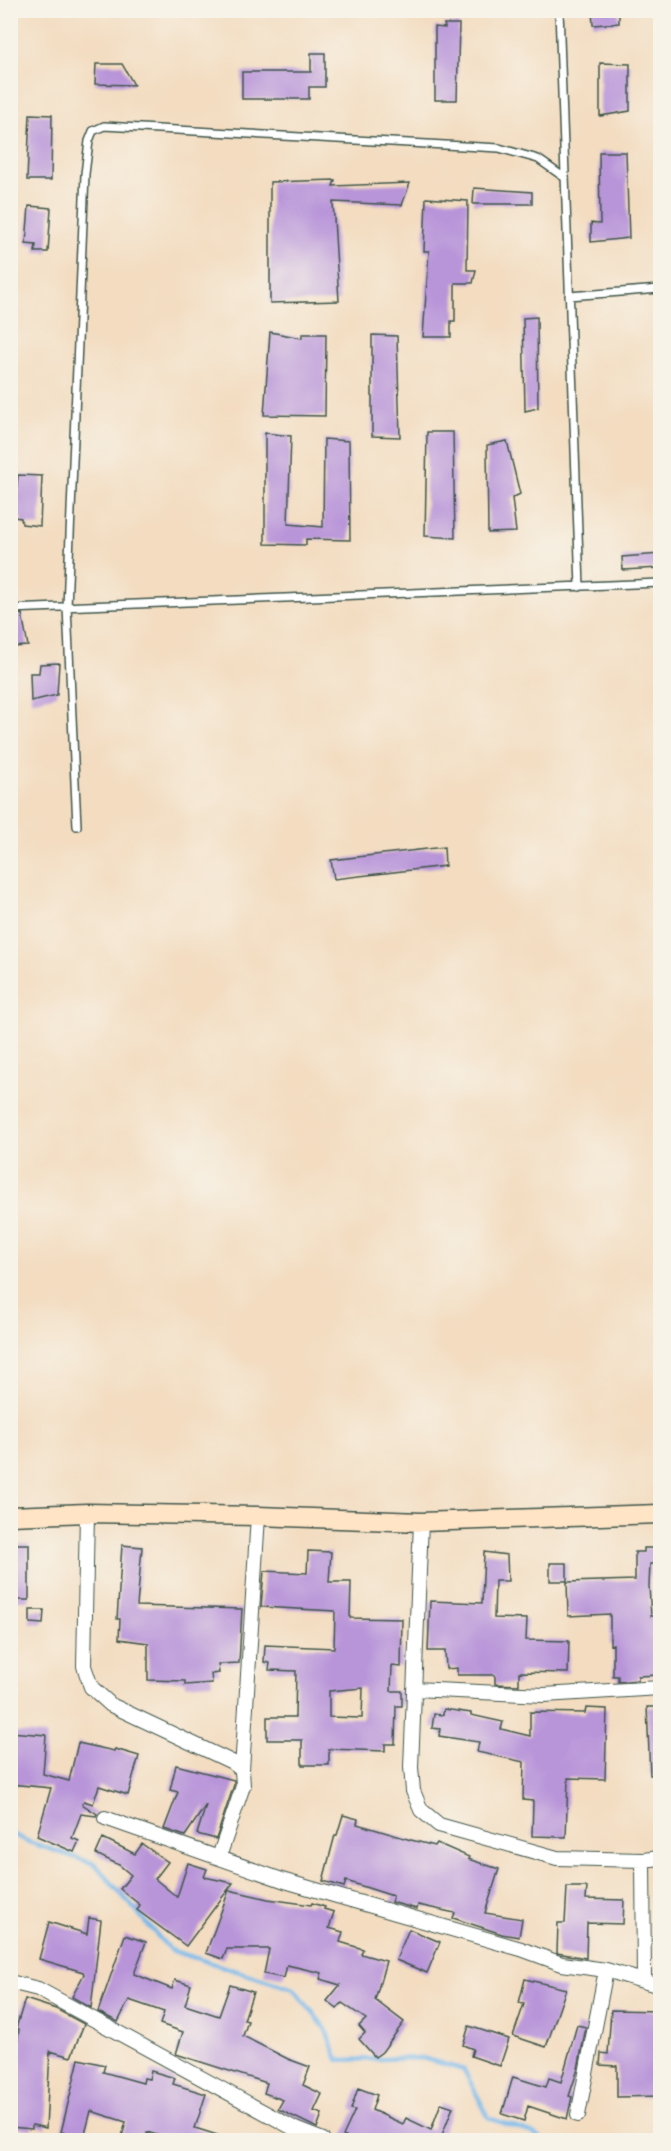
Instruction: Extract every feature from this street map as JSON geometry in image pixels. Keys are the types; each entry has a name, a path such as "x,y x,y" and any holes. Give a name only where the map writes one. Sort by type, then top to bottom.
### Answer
{"street":[{"path":"10,1516 87,1513 421,1522 660,1514"},
{"path":"87,1513 84,1666 91,1687 111,1705 232,1762 242,1770"},
{"path":"219,1857 243,1786 242,1770 258,1516"},
{"path":"421,1522 411,1767 413,1791 421,1810 439,1825 557,1858 643,1860 660,1858"},
{"path":"414,1689 544,1695 660,1688"},
{"path":"105,1818 285,1881 521,1949 562,1964 606,1970 660,1986"},
{"path":"643,1860 644,1980"},
{"path":"578,2115 606,1970"},
{"path":"10,1982 38,1989 295,2129 323,2140"}],"lane":[{"path":"559,10 580,588"},
{"path":"77,826 67,607 85,174 89,141 93,131 104,126 499,148 538,159 565,178"},
{"path":"569,296 660,290"},
{"path":"10,609 660,583"}],"building":[{"path":"592,10 619,10 619,23 593,25"},
{"path":"444,24 459,24 457,100 435,100 435,27 445,28"},
{"path":"311,53 325,53 325,87 309,87 309,99 242,99 242,72 311,72"},
{"path":"600,63 630,64 630,111 600,116"},
{"path":"96,64 122,64 134,85 95,84"},
{"path":"30,114 52,115 51,180 27,180"},
{"path":"599,152 626,152 629,238 591,242 591,223 600,224"},
{"path":"335,180 333,186 410,183 402,205 333,202 339,301 270,303 270,182"},
{"path":"474,188 532,192 532,204 473,204"},
{"path":"426,198 468,201 467,270 476,270 473,283 455,283 455,321 451,321 451,337 423,337 429,251 424,251"},
{"path":"29,206 51,208 48,252 35,252 36,245 26,244"},
{"path":"537,317 538,408 525,411 523,318"},
{"path":"270,332 302,338 302,334 326,334 325,416 264,415"},
{"path":"372,335 397,336 400,437 372,436"},
{"path":"427,432 453,432 455,538 425,536"},
{"path":"265,433 291,436 288,524 323,527 324,439 349,441 350,540 306,539 306,545 265,544"},
{"path":"507,441 520,494 512,498 516,532 488,533 487,445"},
{"path":"18,475 42,476 40,526 22,524 21,518 14,517"},
{"path":"660,554 660,568 623,570 622,557"},
{"path":"22,614 28,646 10,647 10,615"},
{"path":"59,663 57,695 31,701 30,673 39,673 40,664"},
{"path":"444,847 445,866 334,879 331,860"},
{"path":"11,1544 29,1544 29,1600 10,1600"},
{"path":"122,1545 142,1547 137,1606 242,1609 239,1663 218,1664 219,1673 211,1674 212,1683 185,1685 185,1681 148,1680 148,1643 119,1639 120,1619 117,1619"},
{"path":"644,1548 660,1548 660,1564 650,1564 649,1586 651,1616 660,1616 660,1675 638,1676 638,1680 618,1682 618,1676 613,1676 610,1614 568,1616 567,1582 635,1580 635,1552 644,1552"},
{"path":"308,1551 331,1552 329,1582 351,1582 350,1618 402,1619 401,1667 392,1666 391,1691 402,1691 402,1706 396,1706 395,1744 385,1744 385,1751 329,1749 329,1765 302,1765 302,1740 267,1740 267,1717 295,1717 296,1671 269,1670 270,1663 264,1662 265,1645 334,1648 335,1611 261,1607 264,1571 307,1573","holes":["363,1688 362,1718 329,1717 329,1691"]},
{"path":"484,1552 507,1555 508,1581 495,1581 494,1618 527,1619 526,1640 569,1641 568,1673 519,1672 519,1685 495,1684 495,1675 457,1675 457,1668 446,1669 445,1651 428,1651 430,1601 482,1603"},
{"path":"550,1563 567,1563 567,1581 550,1581"},
{"path":"30,1610 44,1610 43,1624 30,1623"},
{"path":"647,1707 660,1707 660,1775 650,1775"},
{"path":"586,1708 607,1709 605,1779 568,1778 566,1837 532,1836 533,1801 523,1800 524,1762 477,1752 479,1742 439,1736 440,1729 432,1728 434,1714 443,1715 444,1709 471,1713 471,1715 503,1722 501,1729 530,1736 530,1712 585,1713"},
{"path":"10,1732 46,1735 43,1774 69,1781 78,1743 114,1751 115,1749 139,1756 128,1795 99,1786 93,1804 84,1801 82,1804 97,1814 96,1816 81,1814 72,1838 79,1841 74,1852 37,1836 51,1788 10,1784"},
{"path":"176,1765 234,1780 216,1839 197,1834 206,1805 185,1836 164,1829 178,1792 170,1790"},
{"path":"343,1815 358,1819 357,1824 435,1846 437,1843 469,1857 468,1859 499,1869 485,1913 522,1919 519,1937 502,1934 453,1918 455,1913 418,1905 417,1909 391,1902 393,1896 346,1881 344,1887 323,1881 335,1835 337,1835"},
{"path":"103,1838 135,1854 142,1844 168,1862 155,1879 177,1897 188,1863 207,1869 204,1877 233,1883 186,1946 137,1910 140,1905 120,1889 131,1875 119,1865 96,1854"},
{"path":"567,1887 587,1887 586,1899 624,1900 623,1924 587,1923 586,1958 557,1953 558,1923 565,1923"},
{"path":"229,1890 268,1899 311,1905 312,1903 325,1907 324,1909 334,1912 329,1928 343,1932 340,1942 363,1949 361,1954 386,1961 375,2000 404,2022 382,2052 375,2057 359,2039 365,2033 359,2026 366,2019 342,2003 337,2009 327,2001 340,1985 320,1979 322,1973 287,1965 284,1978 264,1974 269,1949 227,1949 223,1959 206,1953"},
{"path":"89,1918 101,1920 91,2008 72,1997 83,1972 39,1959 49,1922 87,1934"},
{"path":"409,1929 440,1942 427,1973 396,1960"},
{"path":"125,1935 146,1942 134,1974 172,1989 175,1980 191,1985 185,2005 219,2016 230,1985 253,1992 244,2020 248,2021 243,2036 288,2059 310,2067 303,2085 322,2094 314,2111 322,2114 317,2128 278,2109 283,2100 264,2093 267,2083 176,2054 183,2032 160,2024 164,2012 129,2000 118,2022 98,2012"},
{"path":"525,1979 566,1989 546,2047 513,2036 524,2004 519,2003"},
{"path":"25,1999 56,2009 84,2024 71,2057 50,2051 46,2128 32,2125 32,2129 10,2127 10,2056 16,2056 19,2029 16,2028"},
{"path":"611,2010 660,2011 660,2096 617,2097 617,2066 600,2065 601,2053 608,2054"},
{"path":"577,2025 586,2027 578,2069 569,2096 572,2097 567,2119 528,2106 524,2121 502,2114 513,2077 546,2087 549,2078 561,2082"},
{"path":"469,2026 509,2039 500,2066 471,2056 473,2049 463,2045"},
{"path":"79,2059 105,2065 103,2072 143,2083 144,2078 149,2079 151,2071 175,2078 173,2084 206,2094 195,2128 227,2138 227,2140 174,2140 147,2132 147,2140 121,2140 126,2122 91,2111 84,2138 61,2132"},
{"path":"358,2088 377,2095 372,2110 403,2124 406,2118 431,2130 441,2103 453,2107 442,2135 453,2140 353,2140 343,2136 355,2110 351,2109"}],"waterway":[{"path":"10,1833 29,1842 95,1864 170,1950 294,1989 325,2028 338,2060 422,2058 464,2070 489,2118 532,2133 542,2140"}]}
